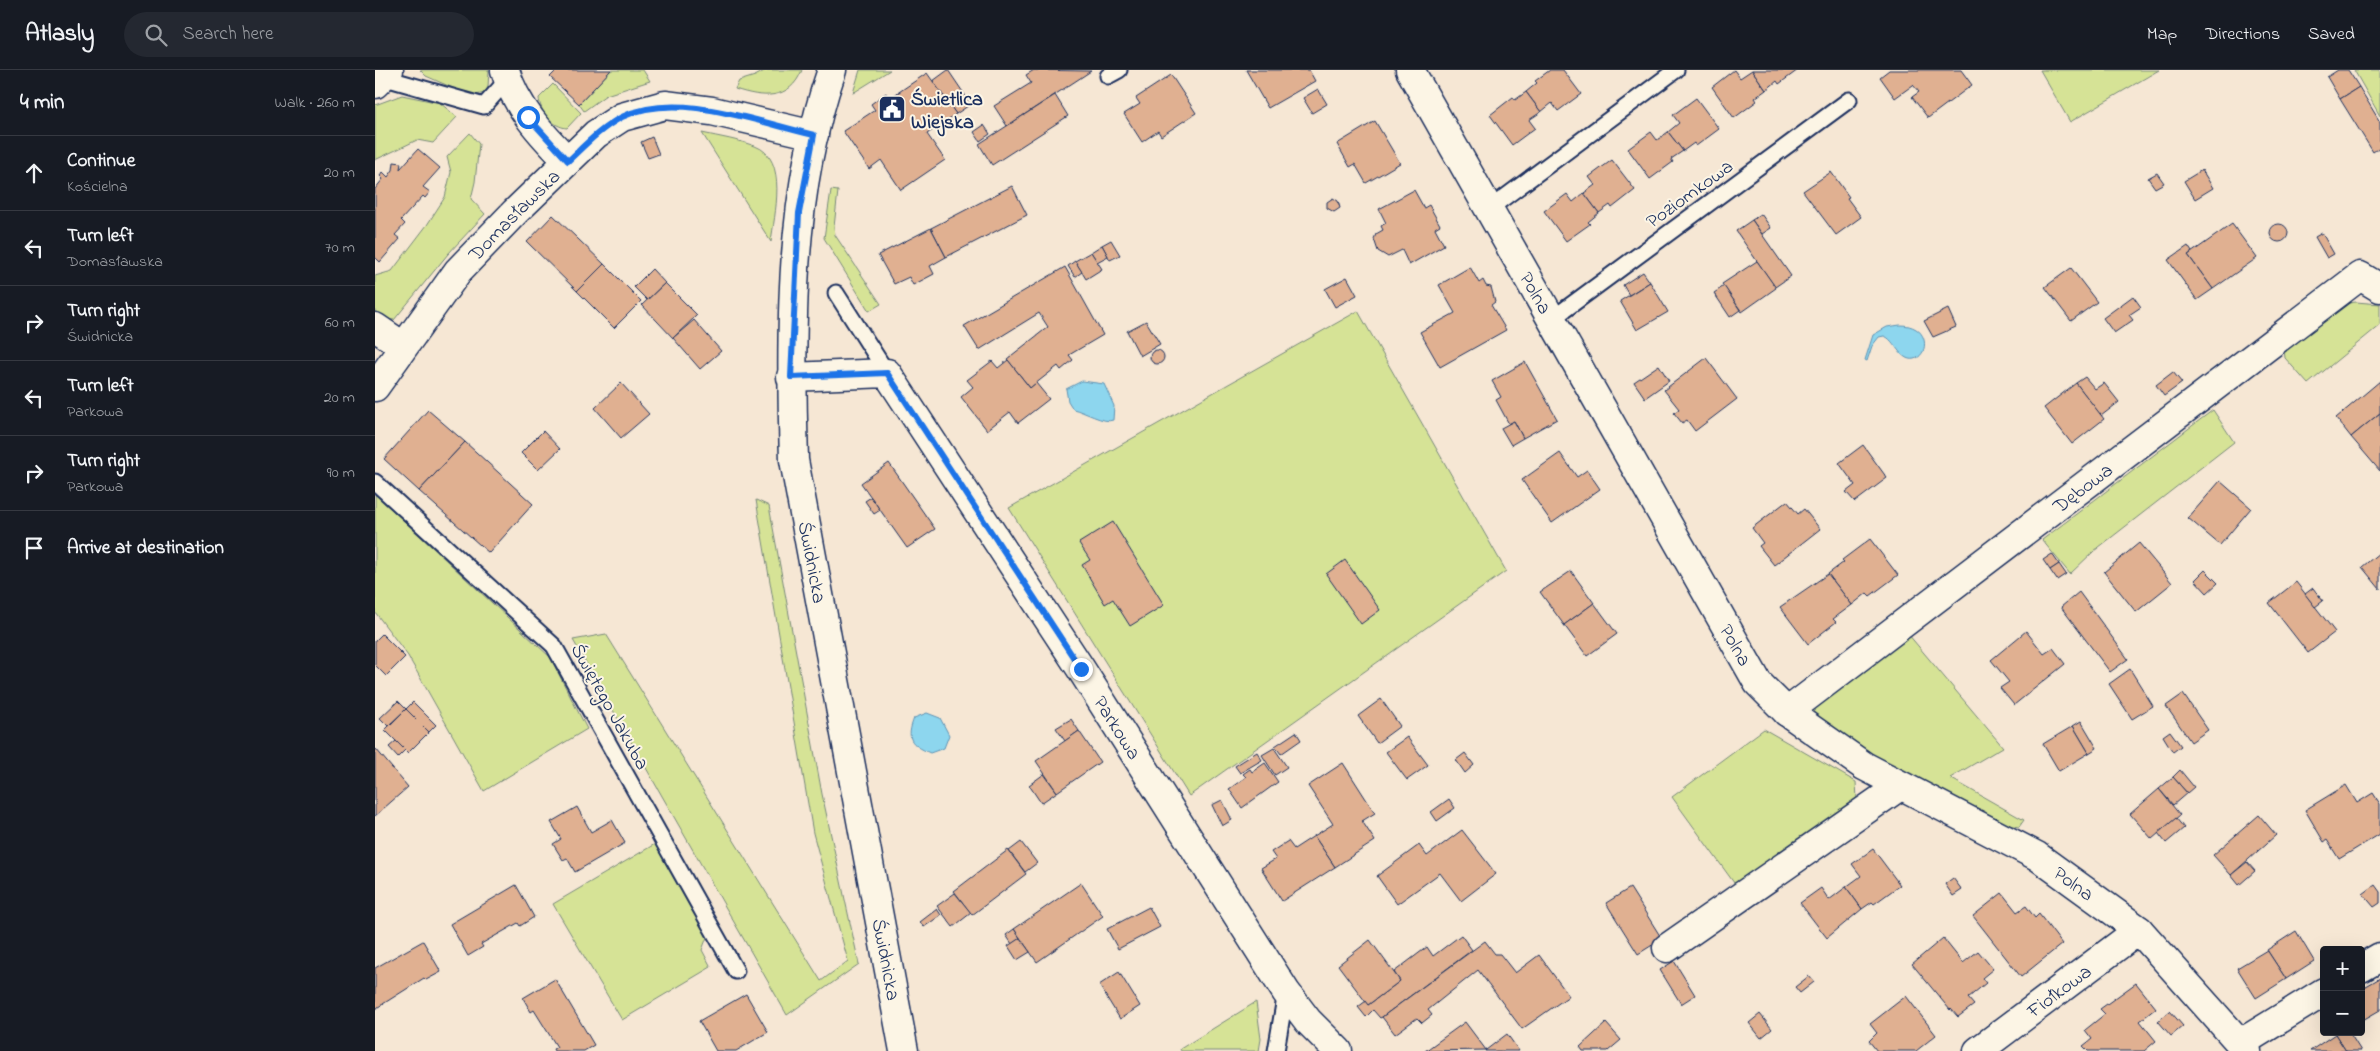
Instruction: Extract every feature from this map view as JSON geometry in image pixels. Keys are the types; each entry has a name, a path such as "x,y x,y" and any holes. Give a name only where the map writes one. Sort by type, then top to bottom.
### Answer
{"street":[{"name":"Świdnicka","path":"832,70 818,112 799,213 791,377 793,460 904,1051"},
{"name":"Polna","path":"1410,70 1758,683 1787,712 1864,766 2037,856 2139,930 2244,1047"},
{"path":"507,75 528,117 568,161"},
{"name":"Domasławska","path":"375,387 458,271 596,134 622,117 665,105 712,111 814,135"},
{"name":"Dębowa","path":"1787,712 2373,279"},
{"path":"375,327 403,346"},
{"path":"791,377 887,373"},
{"name":"Parkowa","path":"887,373 1081,669 1286,992 1308,1020 1338,1051"},
{"path":"1667,948 1900,786"},
{"name":"Fiołkowa","path":"1978,1051 2139,930"},
{"path":"2365,966 2380,957"},
{"path":"2244,1047 2320,995"}],"lane":[{"path":"1489,209 1676,70"},
{"path":"382,77 484,106 507,75"},
{"name":"Poziomkowa","path":"1552,319 1849,100"},
{"name":"Parkowa","path":"837,293 887,373"},
{"name":"Świętego Jakuba","path":"375,482 554,646 736,971"},
{"path":"1277,1051 1286,992"}],"green space":[{"path":"420,70 489,70 488,87 485,93 471,96 426,76"},
{"path":"611,70 643,70 650,81 606,95 584,111 579,104"},
{"path":"766,70 802,70 797,80 783,92 765,95 735,89 739,81"},
{"path":"860,70 890,70 853,93"},
{"path":"2040,70 2159,70 2070,122"},
{"path":"2354,70 2380,70 2380,116"},
{"path":"553,84 581,113 567,128 552,122 540,103 539,98"},
{"path":"402,95 440,103 457,117 433,143 417,140 375,160 375,105"},
{"path":"470,133 479,144 475,182 471,199 485,214 448,254 394,320 385,319 375,313 375,276 392,271 427,225 445,197 451,172 447,157"},
{"path":"702,133 755,146 766,153 772,162 776,175 777,189 771,242"},
{"path":"831,190 838,191 834,227 835,235 881,304 869,311 824,238"},
{"path":"2356,302 2380,304 2380,325 2308,384 2285,358 2284,349 2341,304"},
{"path":"1358,311 1506,571 1189,796 1009,508"},
{"path":"2213,410 2234,442 2094,551 2070,574 2042,540"},
{"path":"375,494 550,657 587,729 484,791 408,656 375,612"},
{"path":"756,500 769,506 822,794 859,964 787,1015 573,640 606,634 821,981 848,961 813,833"},
{"path":"1908,634 2003,747 1950,778 2024,820 2019,827 2007,825 1905,774 1856,744 1810,710"},
{"path":"1764,729 1856,782 1857,799 1737,887 1672,797"},
{"path":"655,844 707,937 702,950 711,967 622,1020 553,904"},
{"path":"1256,1002 1261,1039 1259,1051 1181,1051 1180,1049"}],"water":[{"path":"1910,326 1922,335 1924,347 1919,357 1909,359 1905,357 1884,336 1879,337 1872,346 1867,361 1865,360 1873,335 1887,327"},
{"path":"1082,381 1104,384 1114,406 1113,420 1099,419 1073,409 1068,401 1066,389"},
{"path":"927,713 940,718 949,735 944,748 930,753 914,744 910,736 914,718"}],"building":[{"path":"557,70 611,70 579,104 550,77"},
{"path":"948,70 971,104 956,114 933,81"},
{"path":"1034,70 1091,71 1007,126 994,106 1031,83 1026,75"},
{"path":"1246,70 1309,70 1315,81 1268,108"},
{"path":"1550,70 1563,70 1581,94 1558,111 1552,103 1541,112 1526,92 1537,83 1535,81"},
{"path":"1734,70 1740,78 1752,70 1766,90 1755,98 1757,101 1734,118 1712,87"},
{"path":"1752,70 1798,70 1779,84 1777,81 1766,90"},
{"path":"1889,70 1961,70 1972,85 1928,118 1912,97 1919,92 1913,85 1895,98 1880,77"},
{"path":"2338,70 2348,70 2359,87 2340,99 2327,77"},
{"path":"927,73 956,114 927,134 945,160 901,190 881,160 869,169 843,131 875,110 871,104 886,93 890,98"},
{"path":"1171,75 1196,113 1161,136 1158,131 1142,142 1124,114 1140,104 1136,98"},
{"path":"2359,87 2380,122 2380,147 2373,152 2340,99"},
{"path":"1318,89 1327,104 1312,113 1303,98"},
{"path":"1526,92 1541,112 1529,120 1535,128 1512,145 1490,115 1513,97 1515,100"},
{"path":"1055,95 1068,116 992,165 979,144"},
{"path":"1696,98 1719,129 1696,146 1694,143 1683,151 1668,132 1679,123 1673,115"},
{"path":"1375,121 1400,163 1366,183 1355,164 1350,167 1337,144"},
{"path":"984,125 990,134 980,141 974,132"},
{"path":"1651,132 1657,140 1668,132 1683,151 1671,159 1673,162 1650,179 1628,149"},
{"path":"652,137 659,154 648,158 641,142"},
{"path":"418,149 440,168 423,187 430,192 425,198 423,196 401,220 405,224 395,235 400,239 380,262 375,257 375,189 383,179 380,176 383,172 388,177 393,170 394,162 401,163 400,169"},
{"path":"1612,160 1635,190 1612,208 1610,205 1599,213 1584,193 1595,185 1589,177"},
{"path":"2202,170 2213,188 2195,199 2184,181"},
{"path":"1831,172 1861,217 1836,235 1803,191"},
{"path":"2157,173 2164,183 2155,188 2148,178"},
{"path":"1012,186 1027,215 946,257 931,228"},
{"path":"1414,190 1424,208 1429,205 1440,225 1435,228 1444,245 1409,265 1402,250 1388,257 1378,251 1374,239 1376,234 1383,230 1381,226 1386,223 1379,209"},
{"path":"1584,193 1599,213 1588,222 1590,224 1566,241 1544,211 1567,194 1573,202"},
{"path":"1333,198 1338,201 1340,208 1334,212 1327,208 1327,202"},
{"path":"1761,214 1771,228 1762,234 1752,220"},
{"path":"553,215 604,264 577,291 527,242"},
{"path":"1752,220 1791,276 1775,287 1736,231"},
{"path":"2232,224 2257,258 2213,289 2188,255"},
{"path":"2279,224 2285,227 2288,233 2285,239 2279,242 2273,239 2270,233 2273,227"},
{"path":"931,228 946,257 930,266 934,274 913,285 909,277 894,284 878,255"},
{"path":"2322,233 2334,254 2327,258 2315,237"},
{"path":"1111,240 1120,255 1110,260 1102,245"},
{"path":"1102,245 1108,256 1097,262 1091,252"},
{"path":"2188,246 2192,252 2188,255 2213,289 2197,300 2168,260"},
{"path":"1091,252 1102,269 1086,279 1075,261"},
{"path":"1075,261 1082,272 1075,277 1068,266"},
{"path":"1757,261 1776,288 1742,312 1722,284"},
{"path":"604,264 641,301 614,328 577,291"},
{"path":"1065,267 1103,335 1069,355 1073,360 1061,370 1058,366 1030,388 1007,359 1048,327 1039,313 979,350 964,326"},
{"path":"1470,267 1479,283 1483,280 1486,286 1491,287 1495,302 1491,305 1506,330 1440,367 1420,332 1455,313 1439,285"},
{"path":"2071,268 2097,302 2071,321 2045,287"},
{"path":"652,269 665,283 647,300 634,287"},
{"path":"1643,272 1650,282 1629,295 1623,285"},
{"path":"1347,277 1357,295 1335,307 1325,289"},
{"path":"1650,282 1668,312 1637,330 1620,301"},
{"path":"665,283 697,315 673,338 642,305"},
{"path":"1724,286 1740,310 1730,317 1714,293"},
{"path":"2133,296 2141,307 2129,315 2133,320 2114,333 2103,318"},
{"path":"1948,309 1956,327 1933,337 1924,321"},
{"path":"694,320 721,351 700,369 673,338"},
{"path":"1146,321 1160,344 1140,356 1127,331"},
{"path":"1154,350 1160,350 1164,357 1160,364 1154,364 1150,360 1150,354"},
{"path":"1706,358 1737,399 1695,431 1687,420 1682,423 1674,413 1679,409 1664,390"},
{"path":"1008,360 1030,388 1036,383 1049,399 1018,423 1010,412 987,430 961,397 973,387 967,380 992,361 998,368"},
{"path":"1525,362 1557,419 1523,438 1514,421 1509,424 1496,400 1501,397 1492,381"},
{"path":"1659,365 1669,381 1645,398 1634,382"},
{"path":"2173,372 2182,383 2164,396 2156,385"},
{"path":"2085,377 2095,389 2104,383 2119,402 2101,416 2076,383"},
{"path":"2380,381 2380,413 2351,437 2336,418"},
{"path":"621,383 649,414 621,438 595,408"},
{"path":"2076,383 2104,419 2072,444 2044,408"},
{"path":"428,410 465,442 419,491 384,459"},
{"path":"2380,413 2380,471 2351,437"},
{"path":"1514,421 1523,438 1511,445 1501,428"},
{"path":"543,431 560,449 538,470 521,453"},
{"path":"465,442 533,504 489,553 419,491"},
{"path":"1863,445 1887,478 1855,502 1846,492 1855,485 1839,463"},
{"path":"1560,453 1577,477 1587,470 1600,489 1552,523 1522,480"},
{"path":"889,463 935,529 907,548 861,483"},
{"path":"2220,481 2251,508 2220,545 2188,518"},
{"path":"871,497 880,510 874,514 865,501"},
{"path":"1787,501 1798,514 1804,509 1820,529 1774,565 1759,546 1763,543 1752,528"},
{"path":"1113,522 1164,605 1130,626 1113,599 1105,604 1082,565 1090,560 1079,543"},
{"path":"1870,539 1898,575 1870,596 1867,593 1852,605 1828,574 1844,562 1842,560"},
{"path":"2139,543 2172,583 2136,612 2104,572"},
{"path":"2380,552 2380,589 2362,567"},
{"path":"2052,554 2059,564 2050,570 2043,560"},
{"path":"1345,560 1380,610 1361,624 1326,574"},
{"path":"2059,564 2066,574 2057,580 2050,570"},
{"path":"2205,570 2218,583 2207,593 2195,580"},
{"path":"1571,571 1594,603 1564,625 1540,592"},
{"path":"1828,574 1852,605 1833,619 1836,622 1808,644 1780,607"},
{"path":"2296,582 2335,632 2308,653 2269,603"},
{"path":"2313,588 2323,601 2315,607 2305,594"},
{"path":"2079,592 2128,659 2110,672 2061,607"},
{"path":"1594,603 1617,634 1587,656 1564,625"},
{"path":"2026,631 2044,654 2053,648 2065,664 2014,705 2000,688 2009,682 1991,660"},
{"path":"382,634 405,657 386,676 375,665 375,641"},
{"path":"2130,669 2153,706 2132,719 2109,684"},
{"path":"2183,694 2208,730 2191,742 2166,706"},
{"path":"1381,699 1400,726 1377,743 1358,716"},
{"path":"398,701 406,709 388,726 380,718"},
{"path":"413,702 436,725 429,732 406,709"},
{"path":"406,709 429,732 408,753 385,730"},
{"path":"1071,719 1079,731 1065,741 1056,728"},
{"path":"2081,721 2097,748 2089,753 2073,726"},
{"path":"2073,726 2089,753 2059,771 2043,744"},
{"path":"1079,731 1100,762 1057,792 1036,761"},
{"path":"2170,731 2181,746 2173,752 2163,736"},
{"path":"1296,732 1301,740 1281,754 1275,746"},
{"path":"1407,737 1428,765 1407,780 1386,752"},
{"path":"396,741 405,750 398,757 389,747"},
{"path":"1274,748 1287,767 1275,775 1262,755"},
{"path":"375,750 408,787 375,816"},
{"path":"1257,752 1262,760 1240,773 1235,766"},
{"path":"1465,753 1474,765 1465,773 1456,760"},
{"path":"1265,763 1278,782 1242,808 1229,789 1246,777 1243,774 1250,769 1252,772"},
{"path":"1343,763 1375,813 1362,821 1375,841 1335,867 1314,836 1333,824 1308,786"},
{"path":"2180,770 2194,787 2187,793 2173,777"},
{"path":"1044,774 1057,792 1041,803 1029,785"},
{"path":"2173,777 2187,793 2173,805 2159,789"},
{"path":"2346,785 2357,803 2373,793 2380,804 2380,834 2339,859 2327,840 2324,842 2305,810"},
{"path":"2159,789 2180,815 2152,839 2130,814"},
{"path":"1449,799 1455,808 1437,821 1431,812"},
{"path":"1222,800 1232,820 1222,826 1212,805"},
{"path":"577,807 591,832 612,820 625,843 575,872 567,858 563,860 553,844 561,839 551,822"},
{"path":"2259,815 2276,835 2231,875 2213,855"},
{"path":"2176,818 2184,828 2166,843 2158,833"},
{"path":"1462,830 1496,874 1461,901 1440,873 1397,904 1377,876 1419,845 1427,856"},
{"path":"1314,836 1335,867 1282,901 1261,868 1276,859 1271,852 1288,841 1294,849"},
{"path":"1021,842 1037,863 1025,872 1009,851"},
{"path":"1873,849 1900,885 1874,904 1872,902 1862,909 1846,887 1861,876 1852,864"},
{"path":"1008,850 1026,874 972,915 954,891"},
{"path":"2247,862 2255,871 2239,885 2231,875"},
{"path":"1953,878 1962,890 1953,896 1945,884"},
{"path":"1081,883 1103,916 1037,962 1014,929"},
{"path":"516,885 534,917 520,926 518,923 481,944 483,947 468,956 450,924"},
{"path":"2375,885 2380,892 2380,903 2374,907 2363,894"},
{"path":"1846,887 1862,909 1827,938 1800,903 1821,888 1829,900"},
{"path":"1630,888 1662,939 1638,954 1606,903"},
{"path":"955,893 971,913 953,927 937,906"},
{"path":"2002,893 2017,912 2026,906 2035,918 2039,914 2062,944 2021,977 1973,916"},
{"path":"1149,907 1160,927 1118,949 1107,929"},
{"path":"937,909 941,915 924,927 920,922"},
{"path":"1014,929 1020,938 1012,944 1006,935"},
{"path":"2296,931 2314,961 2286,979 2267,950"},
{"path":"1461,935 1472,950 1382,1017 1380,1018 1373,1010 1366,1017 1358,1007 1366,1001 1368,1005 1400,981 1394,972 1427,947 1433,956"},
{"path":"1020,938 1030,952 1017,960 1008,946"},
{"path":"1943,938 1963,963 1978,951 1993,969 1982,978 1986,983 1968,998 1974,1005 1958,1017 1912,964"},
{"path":"1370,940 1400,981 1368,1005 1338,965"},
{"path":"423,941 441,972 426,980 424,978 375,1009 375,968"},
{"path":"1485,941 1495,954 1500,954 1515,973 1539,955 1569,996 1522,1029 1478,970 1428,1010 1432,1015 1422,1023 1417,1018 1395,1034 1382,1017"},
{"path":"2267,950 2286,979 2256,998 2237,968"},
{"path":"1674,961 1695,995 1681,1004 1660,970"},
{"path":"1119,972 1140,1006 1120,1019 1099,985"},
{"path":"1809,976 1814,982 1800,993 1795,987"},
{"path":"2380,978 2380,1010 2365,1019 2365,991 2365,987"},
{"path":"555,979 594,1045 584,1051 554,1051 553,1049 557,1047 534,1010 531,1012 523,998"},
{"path":"2136,983 2156,1008 2140,1021 2156,1041 2144,1051 2088,1051 2083,1046 2092,1039 2085,1030 2105,1014 2100,1009"},
{"path":"746,994 768,1032 736,1051 716,1051 699,1021"},
{"path":"1906,996 1936,1035 1916,1051 1877,1051 1869,1041 1877,1033 1870,1024"},
{"path":"2170,1011 2183,1026 2171,1036 2158,1021"},
{"path":"1760,1014 1772,1029 1761,1038 1749,1023"},
{"path":"1465,1022 1486,1050 1425,1051"},
{"path":"1606,1023 1621,1040 1608,1051 1583,1051 1580,1047"},
{"path":"1507,1034 1519,1051 1485,1051 1486,1050"},
{"path":"2332,1036 2336,1036 2346,1051 2310,1051"},
{"path":"2336,1036 2352,1036 2361,1051 2346,1051"}],"place":[{"name":"Świetlica Wiejska","path":"892,109"}],"route":[{"path":"528,117 568,161 596,134 622,117 665,105 712,111 814,135 799,213 791,377 887,373 1081,669"}]}
